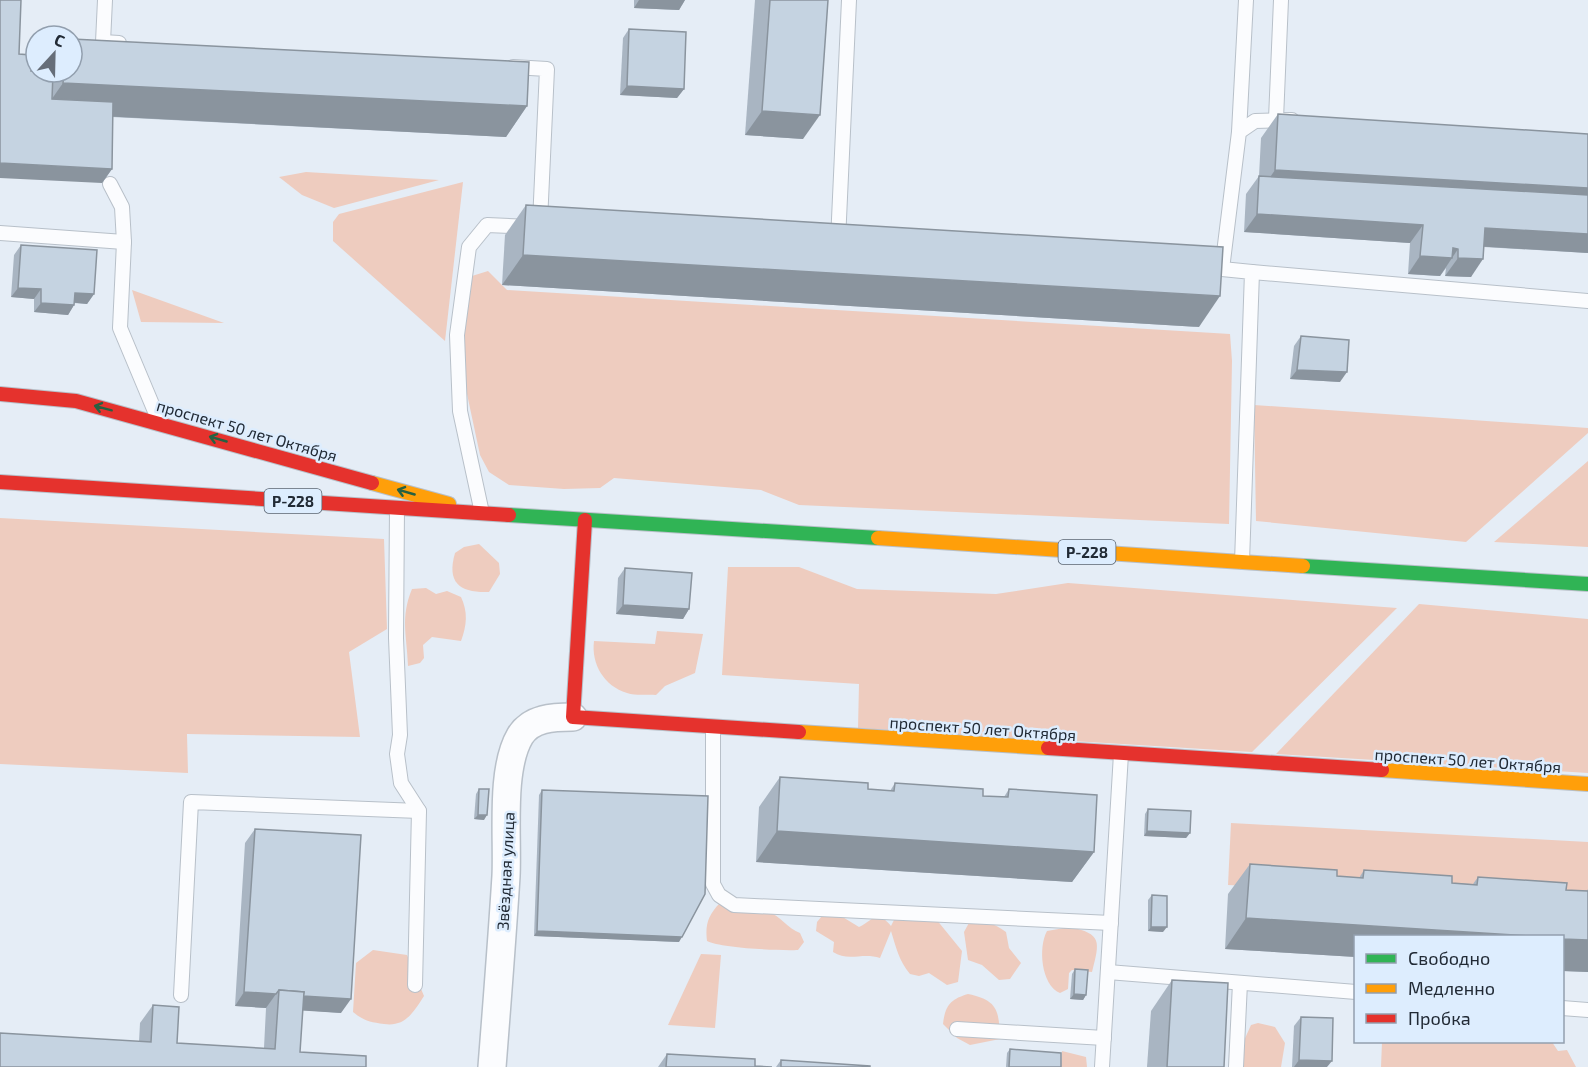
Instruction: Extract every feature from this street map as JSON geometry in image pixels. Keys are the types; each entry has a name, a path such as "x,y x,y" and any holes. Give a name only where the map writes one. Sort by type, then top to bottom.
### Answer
{"street":[{"name":"проспект 50 лет Октября","path":"0,394 76,401 482,513"},
{"name":"проспект 50 лет Октября","path":"0,482 1588,584"},
{"path":"573,717 585,520"},
{"name":"Звёздная улица","path":"492,1067 506,875 509,776 514,751 525,729 538,721 552,717 573,717"},
{"name":"проспект 50 лет Октября","path":"573,717 1588,784"}],"lane":[{"path":"105,0 103,42 138,44"},
{"path":"838,243 849,0"},
{"path":"1222,269 1239,132 1246,0"},
{"path":"1276,119 1281,0"},
{"path":"482,513 460,411 457,335 469,247 487,225 546,228 547,69 500,66"},
{"path":"1239,132 1255,121 1276,119 1311,122"},
{"path":"110,183 122,207 124,242 120,328 160,423"},
{"path":"0,233 124,242"},
{"path":"1187,267 1588,301"},
{"path":"1242,562 1252,272"},
{"path":"398,508 396,638 400,735 398,754 401,783 419,811 415,985"},
{"path":"713,728 713,884 719,895 734,905 1111,923"},
{"path":"1102,1067 1121,754"},
{"path":"181,995 191,802 419,811"},
{"path":"1108,972 1354,992"},
{"path":"1236,1067 1240,983"},
{"path":"1564,1008 1588,1010"},
{"path":"957,1029 1104,1038"}],"shaded area":[{"path":"306,172 439,180 334,208 302,195 279,177"},
{"path":"463,182 445,341 333,241 333,222 339,214"},
{"path":"488,271 507,290 1230,334 1232,361 1229,524 799,505 761,490 614,478 600,488 564,489 509,485 489,472 480,455 460,361 463,308 472,276"},
{"path":"132,290 224,323 141,322"},
{"path":"1254,405 1588,428 1588,433 1466,542 1256,521"},
{"path":"1588,461 1588,547 1494,542"},
{"path":"0,518 384,539 387,629 349,652 360,737 187,734 188,773 0,764"},
{"path":"479,544 499,563 500,574 489,592 471,591 454,579 455,553 464,547"},
{"path":"728,567 799,567 857,589 996,594 1068,583 1397,608 1252,752 858,728 859,684 722,675"},
{"path":"426,588 436,594 447,591 461,597 466,613 465,629 461,641 432,637 423,645 424,658 420,663 408,666 405,627 408,599 412,589"},
{"path":"1419,604 1588,619 1588,773 1276,754"},
{"path":"657,631 703,634 695,673 665,686 656,695 627,693 606,680 597,666 594,641 655,644"},
{"path":"1231,823 1588,842 1588,903 1228,885"},
{"path":"720,903 740,911 768,912 800,933 804,942 798,950 790,950 737,947 707,941 708,921"},
{"path":"822,916 841,916 859,927 878,917 891,926 895,918 936,919 962,951 958,982 947,985 929,973 919,976 910,974 900,959 891,931 880,958 839,955 833,952 834,942 816,931 817,922"},
{"path":"970,921 989,923 1006,932 1009,948 1021,963 1010,979 999,980 982,965 968,960 964,932"},
{"path":"1070,927 1093,936 1096,940 1096,953 1092,972 1072,970 1069,973 1068,989 1060,993 1054,989 1045,974 1042,956 1044,938 1047,931"},
{"path":"373,950 407,955 424,996 408,1018 398,1023 371,1022 353,1012 356,963"},
{"path":"701,954 721,955 715,1028 668,1025"},
{"path":"968,994 986,1000 995,1008 999,1021 1000,1039 970,1045 957,1038 943,1024 947,1007 957,998"},
{"path":"1258,1023 1275,1027 1285,1043 1281,1067 1243,1067 1242,1045 1251,1025"},
{"path":"1382,1043 1553,1043 1558,1051 1567,1050 1576,1067 1381,1067"},
{"path":"1062,1051 1086,1057 1087,1067 1061,1067"}],"building":[{"path":"0,0 21,0 19,54 24,54 24,84 53,84 52,99 113,102 112,169 0,163"},
{"path":"770,0 828,0 820,115 762,111"},
{"path":"629,29 686,32 684,89 627,86"},
{"path":"84,40 529,62 527,106 83,84"},
{"path":"1278,114 1588,134 1588,188 1275,170"},
{"path":"1259,176 1588,195 1588,234 1485,228 1483,259 1458,258 1458,249 1453,248 1452,258 1420,256 1423,225 1257,214"},
{"path":"526,205 1223,247 1220,296 523,255"},
{"path":"21,245 97,250 94,294 75,293 74,305 41,303 41,289 18,288"},
{"path":"1301,336 1349,340 1347,372 1297,370"},
{"path":"625,568 692,573 689,609 623,605"},
{"path":"780,777 868,783 868,789 894,791 895,783 983,789 983,796 1008,797 1009,789 1097,795 1094,852 777,831"},
{"path":"479,789 489,789 487,815 478,815"},
{"path":"542,790 708,796 705,894 682,937 537,931"},
{"path":"1148,809 1191,811 1190,833 1147,831"},
{"path":"255,829 361,835 351,999 303,996 304,992 279,990 276,994 244,992"},
{"path":"1250,864 1337,870 1337,876 1363,878 1364,870 1452,876 1452,883 1477,885 1478,877 1567,883 1566,890 1588,891 1588,940 1564,939 1564,935 1512,935 1246,918"},
{"path":"1152,895 1167,896 1167,927 1151,927"},
{"path":"1075,969 1088,970 1086,995 1074,994"},
{"path":"1172,980 1228,983 1224,1067 1167,1067"},
{"path":"279,990 304,992 300,1052 366,1056 366,1067 0,1067 0,1033 151,1042 153,1005 179,1007 177,1043 275,1049"},
{"path":"1301,1017 1333,1018 1332,1061 1299,1060"},
{"path":"1010,1049 1061,1053 1061,1067 1009,1067"},
{"path":"667,1054 755,1059 755,1066 772,1067 666,1067"},
{"path":"781,1060 870,1066 870,1067 781,1067"}],"traffic: fast":[{"path":"509,515 878,538"},
{"path":"1303,566 1588,584"}],"traffic: slow":[{"path":"372,483 449,504"},
{"path":"878,538 1303,566"},
{"path":"799,732 1048,748"},
{"path":"1382,770 1588,784"}],"traffic: jam":[{"path":"0,394 76,401 372,483"},
{"path":"0,482 509,515"},
{"path":"585,520 573,717 799,732"},
{"path":"1048,748 1382,770"}]}
